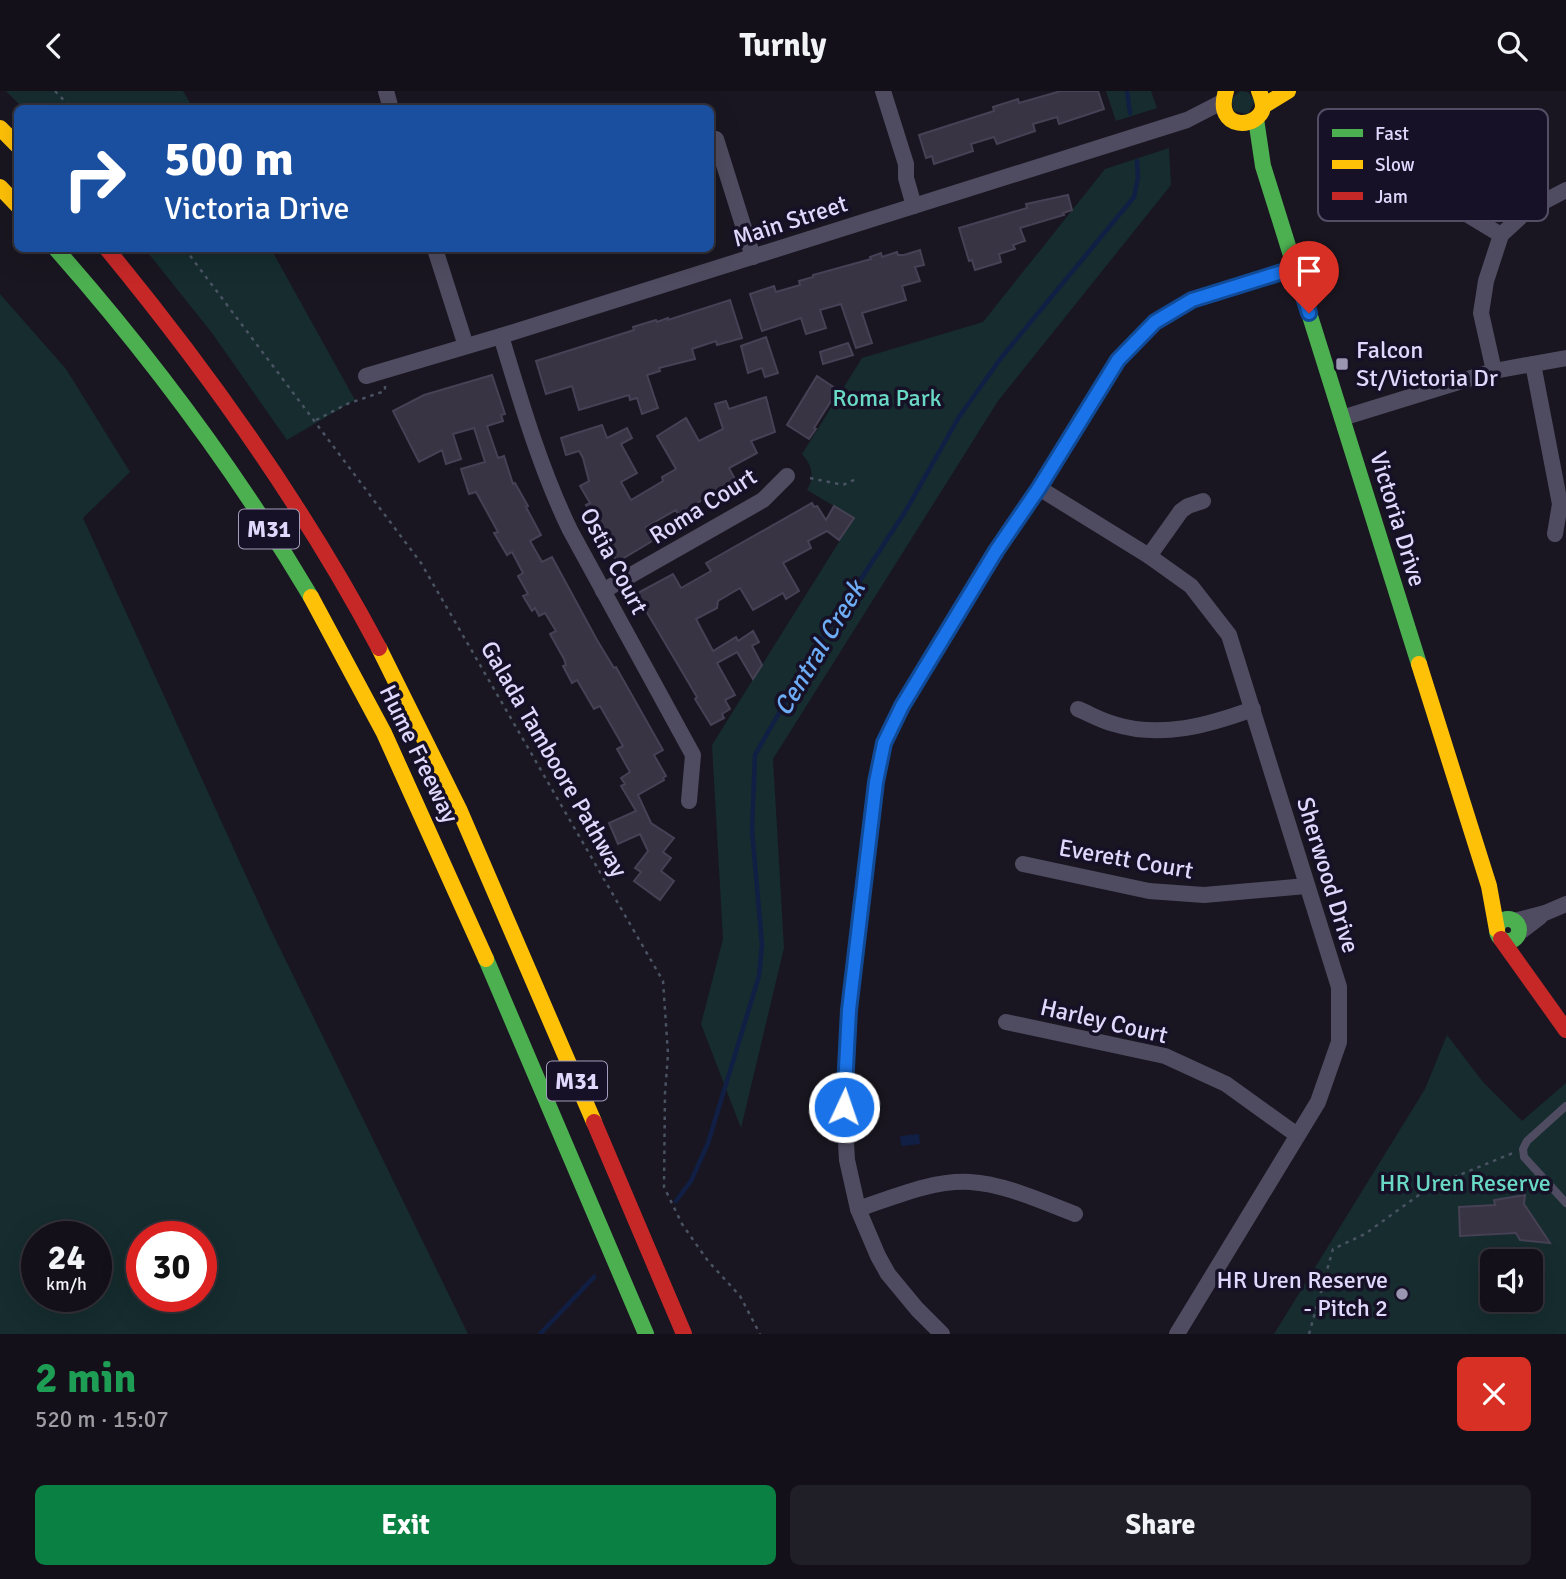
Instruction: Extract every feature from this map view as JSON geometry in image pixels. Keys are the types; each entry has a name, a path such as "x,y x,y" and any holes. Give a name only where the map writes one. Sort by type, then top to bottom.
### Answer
{"main road":[{"path":"1228,108 1243,124 1260,105 1287,91"},
{"name":"Victoria Drive","path":"1260,105 1264,166 1489,886 1499,934 1566,1030"},
{"name":"Victoria Drive","path":"1228,108 1264,166"},
{"path":"0,128 14,142"},
{"path":"0,187 14,202"},
{"name":"Hume Freeway","path":"59,252 182,403 283,551 341,648 436,839 646,1334"},
{"name":"Hume Freeway","path":"109,252 190,351 255,445 313,534 373,638 469,828 684,1334"},
{"name":"Victoria Drive","path":"1489,886 1516,927 1534,985"},
{"path":"1499,934 1513,941 1516,927"}],"street":[{"path":"883,91 906,164 913,176 918,205"},
{"name":"Main Street","path":"366,376 1228,108"},
{"path":"716,139 753,257"},
{"path":"1548,199 1566,190"},
{"path":"1479,221 1501,235"},
{"path":"1494,371 1481,313 1486,281 1501,235 1516,221"},
{"path":"436,252 466,346"},
{"path":"942,1334 917,1309 877,1256 858,1209 847,1160 844,1107 849,1010 876,782 884,743 902,706 989,563 1118,360 1155,322 1192,300 1295,268"},
{"name":"Ostia Court","path":"500,336 554,499 693,755 689,801"},
{"path":"1342,418 1494,371 1566,358"},
{"path":"1533,365 1560,503 1555,534"},
{"name":"Roma Court","path":"603,591 763,500 787,476"},
{"name":"Sherwood Drive","path":"1039,488 1191,586 1229,635 1339,987 1339,1042 1318,1103 1177,1334"},
{"path":"1149,557 1181,511 1203,501"},
{"path":"1078,709 1114,725 1154,730 1189,728 1221,721 1254,709"},
{"name":"Everett Court","path":"1023,864 1163,892 1204,895 1306,886"},
{"path":"1516,927 1566,904"},
{"name":"Harley Court","path":"1006,1022 1165,1056 1226,1084 1297,1135"},
{"path":"858,1209 923,1187 970,1182 1016,1192 1075,1214"}],"lane":[{"path":"1566,1106 1527,1141 1523,1149 1524,1157 1566,1203"}],"path":[{"path":"55,91 68,105"},
{"name":"Galada Tamboore Pathway","path":"187,252 421,563 663,981 668,1054 664,1187 682,1224 708,1261 740,1296 760,1334"},
{"path":"316,420 346,404 385,391 388,369"},
{"path":"810,478 844,485 856,478"},
{"path":"1308,1334 1333,1249 1365,1234 1430,1187 1523,1149"}],"green space":[{"path":"6,91 183,91 191,105 20,105"},
{"path":"1106,91 1151,91 1157,108 1116,121"},
{"path":"1240,91 1248,92 1255,101 1248,114 1234,111 1231,99"},
{"name":"Roma Park","path":"1169,148 1171,185 998,401 773,759 784,948 741,1128 701,1024 723,939 712,745 854,518 807,490 811,471 802,454 862,358 983,322 1105,169"},
{"path":"147,252 273,252 355,400 287,440 212,333"},
{"path":"0,294 66,369 130,472 83,518 269,926 468,1334 0,1334"},
{"name":"HR Uren Reserve","path":"1447,1035 1483,1082 1522,1121 1566,1083 1566,1334 1274,1334 1425,1089"}],"water":[{"path":"919,1134 920,1144 901,1146 900,1136"}],"building":[{"path":"1061,91 1098,91 1104,109 1059,124 1057,117 1033,124 1035,131 997,144 994,137 971,144 973,151 934,164 932,156 926,158 919,135 994,111 993,107 1018,99 1019,103"},
{"path":"1068,195 1072,210 1063,213 1064,215 1020,228 1025,241 1013,245 1015,249 999,254 1001,262 975,270 972,260 969,261 959,228 1027,208 1026,204"},
{"path":"920,250 924,265 915,267 920,281 902,286 906,300 862,313 872,343 856,348 841,304 820,310 826,328 806,334 801,318 762,331 750,294 774,286 776,292 800,285 799,281 813,275 871,259 870,257 881,253 882,257 897,252 898,255 904,255"},
{"path":"730,300 742,338 717,345 716,341 692,349 695,359 659,368 660,371 647,375 658,408 642,414 637,398 630,400 629,395 579,410 572,386 546,394 536,361 634,330 633,327 656,320 668,320"},
{"path":"766,337 778,373 765,377 762,368 748,373 741,346"},
{"path":"848,343 853,355 823,364 820,352"},
{"path":"492,375 505,414 501,415 503,421 487,426 498,458 504,456 513,484 515,483 528,506 526,507 541,535 530,541 542,562 552,557 597,640 614,668 616,667 663,750 654,755 666,776 664,780 638,795 651,823 674,838 663,852 671,858 661,871 674,881 660,900 634,881 641,872 635,868 648,851 640,834 618,844 609,823 636,811 621,786 625,784 621,778 630,772 617,749 623,746 600,706 594,709 577,680 572,683 563,666 566,665 564,659 550,634 556,631 545,613 539,616 535,608 532,611 523,596 528,594 518,576 523,573 512,552 507,555 476,492 469,494 461,469 485,462 474,428 453,434 461,459 446,464 442,450 419,462 393,411 424,395"},
{"path":"817,376 838,390 809,439 787,425"},
{"path":"766,397 775,432 751,441 757,453 729,468 737,483 678,514 676,510 646,527 654,540 617,562 586,505 590,503 580,486 589,481 583,458 579,451 566,455 561,438 602,425 607,438 627,428 632,438 621,444 637,473 621,482 631,500 663,481 662,477 676,469 657,436 686,418 699,441 723,429 715,404 726,401 729,409"},
{"path":"812,503 826,520 834,506 854,518 839,540 827,531 808,541 811,548 783,563 799,591 786,599 783,593 753,610 740,588 718,601 717,608 696,619 713,651 736,637 738,641 753,631 759,642 752,646 762,665 753,679 737,652 717,663 735,695 725,700 730,709 722,714 724,718 711,725 636,594 673,574 681,588 711,571 706,563"},
{"path":"1525,1195 1524,1204 1550,1243 1520,1240 1516,1233 1460,1236 1459,1207 1495,1205 1494,1200"}],"waterway":[{"name":"Central Creek","path":"1127,91 1130,113"},
{"name":"Central Creek","path":"676,1201 691,1181 708,1143 759,976 762,945 752,830 755,755 822,638 905,512 959,417 1001,358 1134,197 1138,178 1137,161"},
{"name":"Central Creek","path":"540,1334 594,1277"}],"traffic: fast":[{"path":"1256,119 1263,166 1419,664"},
{"path":"59,252 126,332 192,417 253,505 311,597"},
{"path":"1508,919 1516,922 1519,930 1516,938 1508,941 1500,938 1497,930 1500,922 1508,919"},
{"path":"486,959 646,1334"}],"traffic: slow":[{"path":"1226,91 1226,114 1238,123 1254,120 1260,114 1263,107 1259,91"},
{"path":"1263,106 1288,91"},
{"path":"0,128 14,142"},
{"path":"0,187 14,202"},
{"path":"311,597 384,733 486,959"},
{"path":"379,648 459,809 594,1122"},
{"path":"1419,664 1489,886 1497,930"}],"traffic: jam":[{"path":"109,252 182,344 253,441 319,543 379,648"},
{"path":"1501,939 1566,1030"},
{"path":"594,1122 684,1334"}],"place":[{"name":"Falcon St/Victoria Dr","path":"1342,364"},
{"name":"HR Uren Reserve - Pitch 2","path":"1402,1294"}],"route":[{"path":"844,1107 849,1010 876,782 884,743 902,706 996,551 1039,488 1118,360 1155,322 1192,300 1295,268 1309,313"}]}
